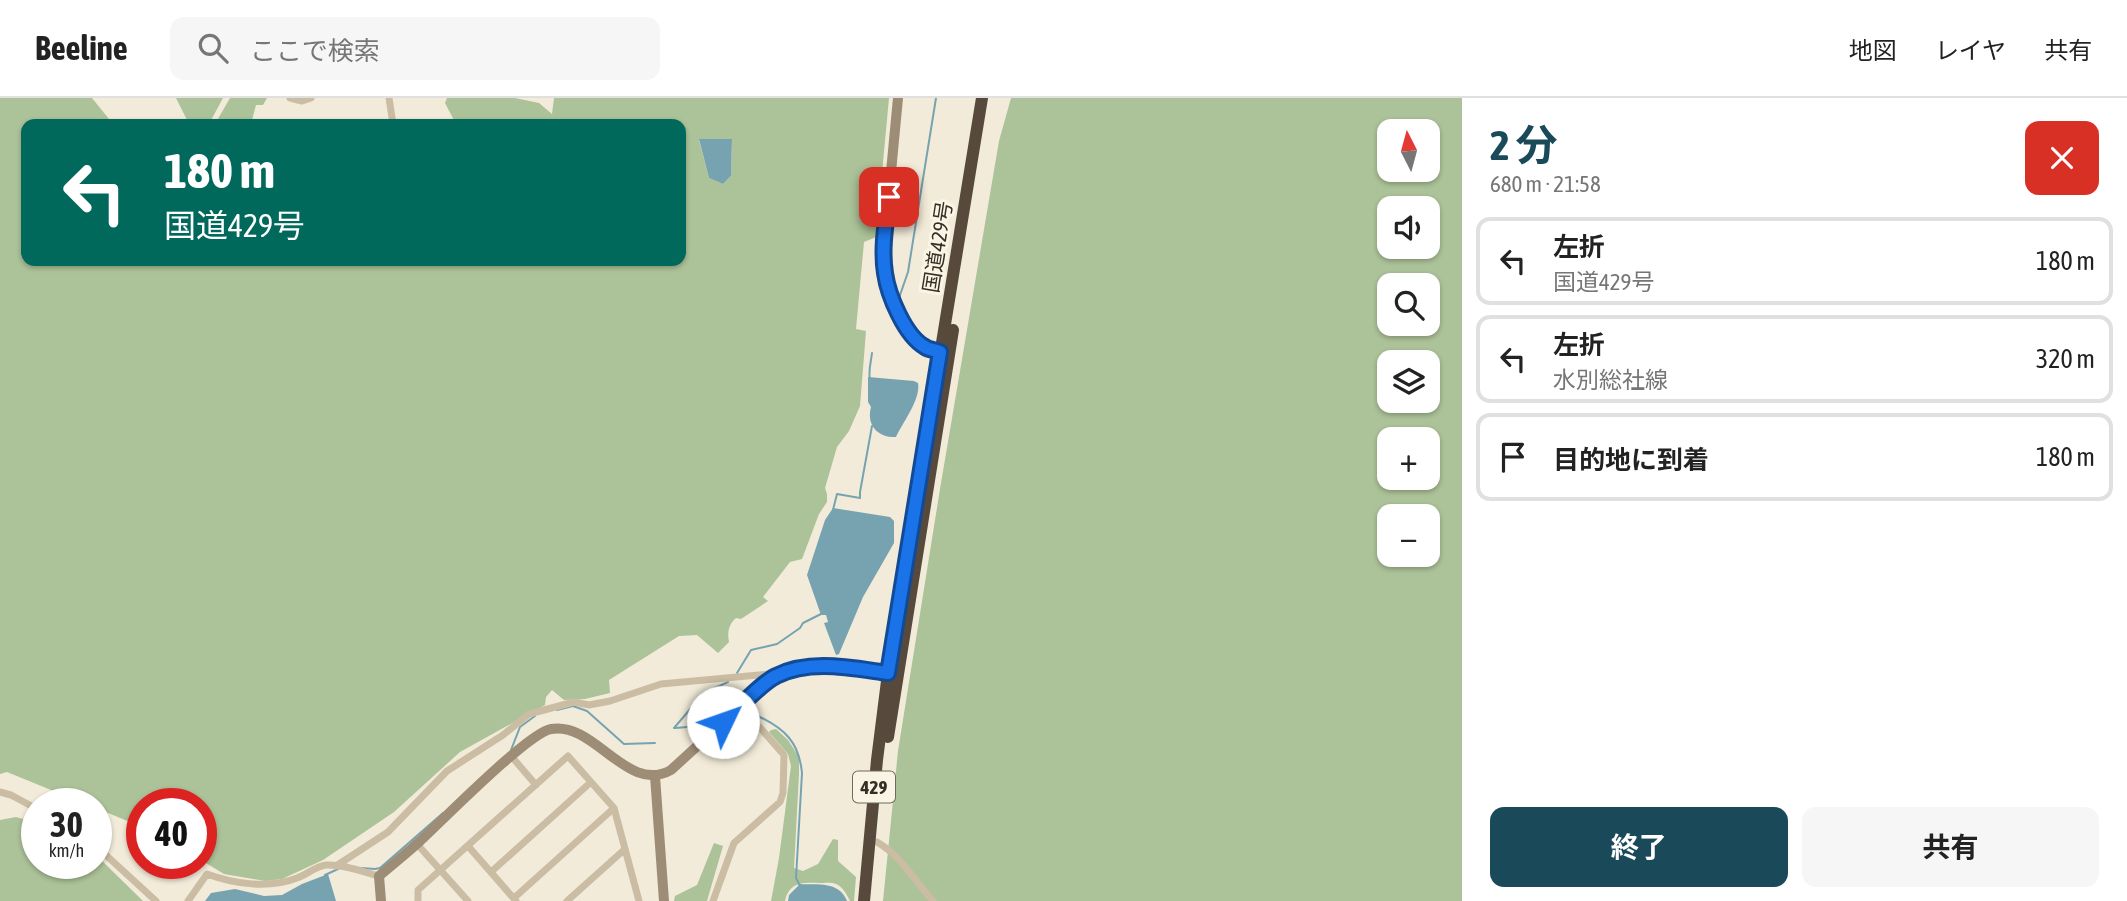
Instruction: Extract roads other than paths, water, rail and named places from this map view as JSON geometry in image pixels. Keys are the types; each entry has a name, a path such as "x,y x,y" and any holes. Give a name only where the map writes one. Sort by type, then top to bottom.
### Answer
{"highway":[{"name":"国道429号","path":"945,353 982,98"},
{"name":"国道429号","path":"864,901 877,760 990,98"},
{"name":"国道429号","path":"872,901 892,674"}],"street":[{"path":"290,98 302,101 311,98"},
{"path":"388,98 392,119"},
{"path":"898,98 884,246 885,272 899,315 908,330 926,348 945,353"},
{"path":"379,876 545,730 561,728 577,732 636,772 654,776 671,770 774,676 799,667 841,667 892,674"},
{"path":"336,866 388,832 447,771 503,736 529,714 574,702 589,705 610,701 661,684 770,674 774,676"},
{"path":"713,901 734,843 780,802 783,793 784,755 741,706"},
{"path":"418,901 418,890 568,755 614,808 639,901"},
{"path":"512,757 536,785"},
{"path":"654,776 664,901"},
{"path":"491,872 591,782"},
{"path":"0,792 21,800"},
{"path":"468,846 515,900 614,808"},
{"path":"877,842 889,849 933,901"},
{"path":"417,844 462,899"},
{"path":"567,901 625,849"},
{"path":"112,861 156,901"},
{"path":"188,901 206,874 247,883 279,884 324,865 379,876"},
{"path":"379,876 381,901"}],"water":[{"path":"699,139 732,139 731,176 723,184 709,178"},
{"path":"868,377 918,383 917,396 896,437 879,433 872,425"},
{"path":"833,508 890,517 894,521 894,543 863,597 839,654 836,655 824,623 828,622 826,615 821,615 807,575 825,520"},
{"path":"328,874 336,901 205,901 211,893 235,889 264,896 282,895"},
{"path":"800,884 833,887 839,890 847,901 788,901 789,895"}],"waterway":[{"path":"899,298 908,272 936,98"},
{"path":"870,380 872,353"},
{"path":"833,510 837,494 860,498 872,426"},
{"path":"737,673 751,650 777,644 803,623 823,613"},
{"path":"674,728 704,693 728,682"},
{"path":"557,710 573,706 587,711 624,744 655,743"},
{"path":"511,750 520,727 535,716"},
{"path":"758,716 783,732 798,753 802,773 796,878 800,886"},
{"path":"675,728 713,725"},
{"path":"361,868 380,868 443,813"},
{"path":"325,875 338,869"}]}
